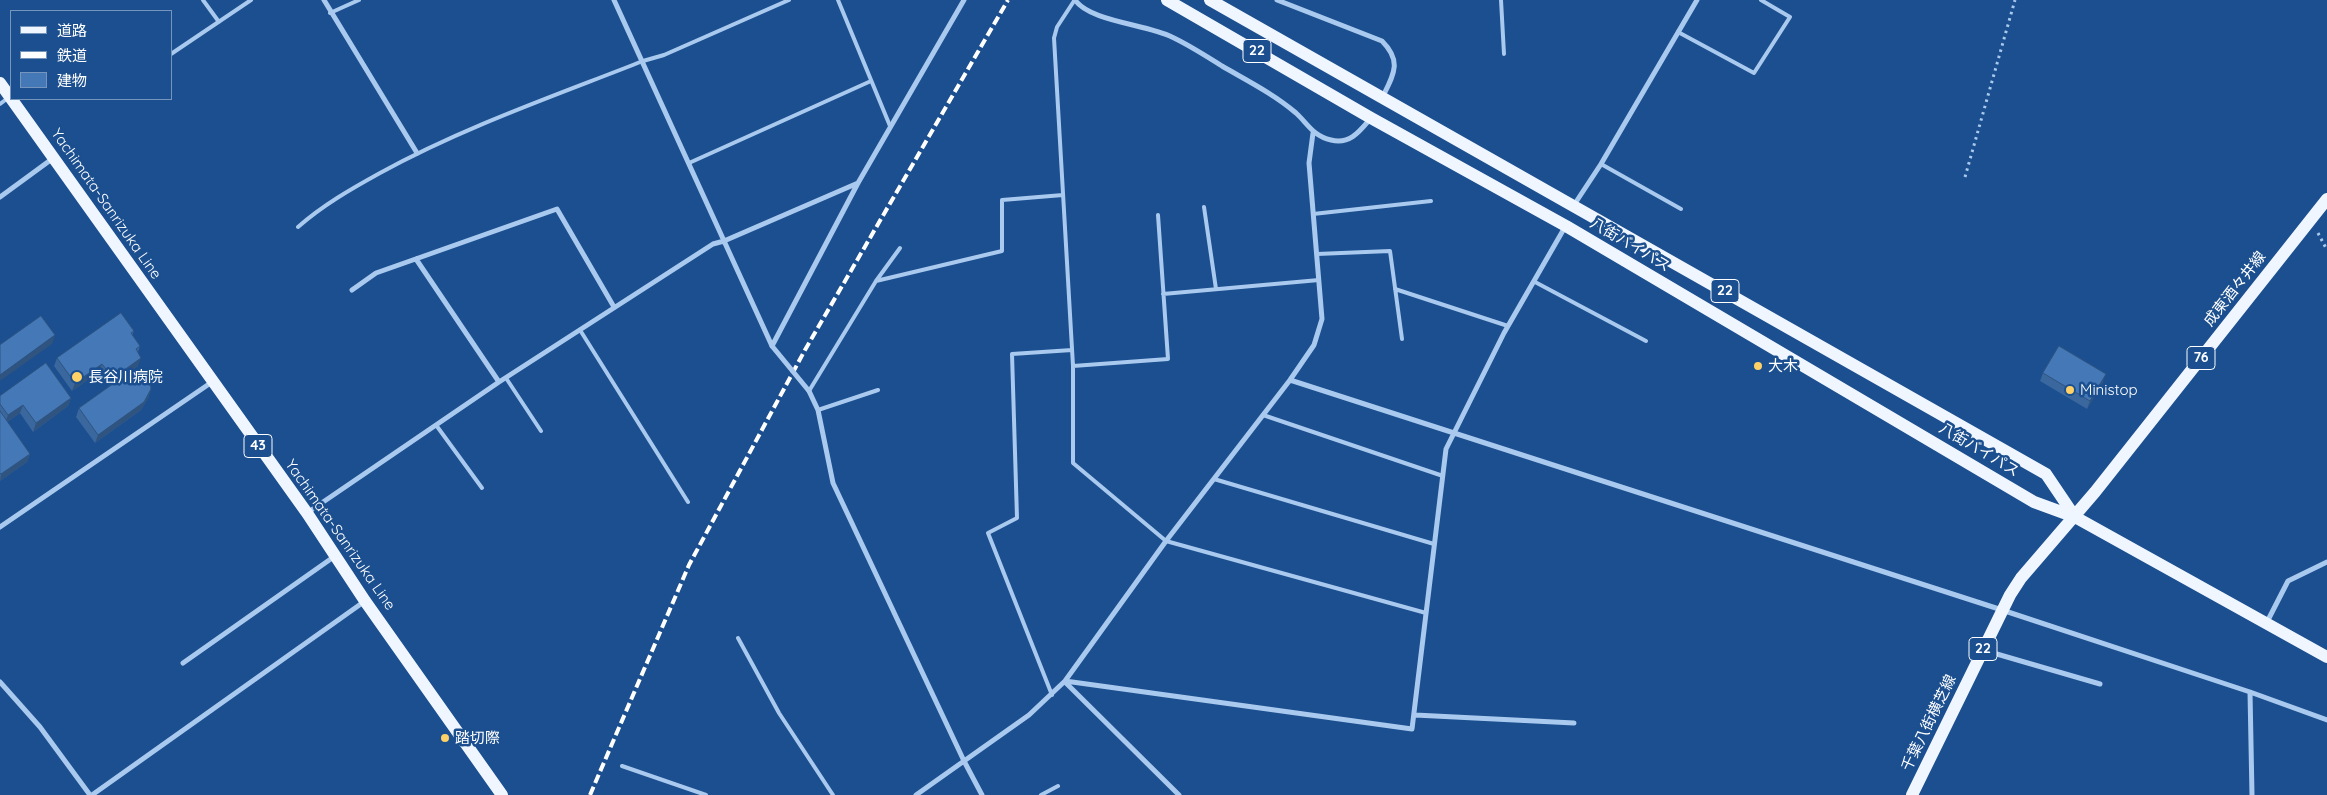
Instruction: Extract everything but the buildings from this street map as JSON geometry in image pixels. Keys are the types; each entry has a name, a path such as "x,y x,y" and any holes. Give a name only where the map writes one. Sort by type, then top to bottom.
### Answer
{"main road":[{"name":"八街バイパス","path":"1167,0 1371,118 1566,226 2034,502 2075,517 2327,657"},
{"name":"八街バイパス","path":"1210,0 2046,474 2075,517"},
{"name":"Yachimata-Sanrizuka Line","path":"0,83 5,101 53,158 306,513 502,795"},
{"name":"成東酒々井線","path":"2075,517 2327,198"},
{"name":"千葉八街横芝線","path":"1912,795 2002,610 2021,578 2075,517"}],"street":[{"path":"324,0 330,13 417,153"},
{"path":"614,0 772,346 809,391 818,410 833,483 964,761 982,795"},
{"path":"772,346 858,183 964,0"},
{"path":"1074,0 1089,12 1173,37 1261,89 1296,113 1313,132 1333,141 1345,141 1356,136 1371,118"},
{"path":"1277,0 1382,41 1389,48 1394,58 1394,74 1382,98"},
{"path":"1574,205 1601,164 1697,0"},
{"path":"916,795 1029,715 1065,682 1166,541 1290,380 1314,345 1322,319 1309,163 1313,132"},
{"path":"0,197 53,158"},
{"path":"306,513 498,382 713,244 724,241 858,183"},
{"path":"352,290 376,273 557,209 614,307"},
{"path":"1065,682 1412,729 1446,449 1508,326 1566,226"},
{"path":"416,259 498,382"},
{"path":"1290,380 2002,610 2250,692 2327,720"},
{"path":"0,527 212,382"},
{"path":"183,663 335,556"},
{"path":"2266,623 2288,581 2327,562"},
{"path":"0,682 40,727 91,795 366,601"},
{"path":"1983,650 2100,684"},
{"path":"1065,682 1179,795"},
{"path":"2250,692 2252,795"},
{"path":"1415,716 1574,723"}],"lane":[{"path":"203,0 219,22"},
{"path":"172,53 251,0"},
{"path":"330,13 359,0"},
{"path":"298,227 316,211 417,153 446,139 643,61 664,55 788,0"},
{"path":"838,0 890,126"},
{"path":"1074,0 1057,27 1054,38 1073,366 1073,463 1166,541 1426,613"},
{"path":"1501,0 1504,54"},
{"path":"1678,32 1754,73 1790,17 1761,0"},
{"path":"689,164 871,81"},
{"path":"1601,164 1681,210"},
{"path":"876,281 1002,251 1002,200 1063,195"},
{"path":"1313,214 1431,201"},
{"path":"1204,208 1216,289"},
{"path":"1073,366 1168,359 1158,215"},
{"path":"809,391 876,281 900,248"},
{"path":"1317,254 1390,252 1402,339"},
{"path":"1163,294 1319,280"},
{"path":"1535,282 1646,341"},
{"path":"1395,289 1508,326"},
{"path":"580,330 688,502"},
{"path":"1052,695 988,534 1016,518 1012,354 1072,350"},
{"path":"506,378 540,431"},
{"path":"818,410 878,390"},
{"path":"1263,415 1443,476"},
{"path":"436,425 482,488"},
{"path":"1214,479 1434,544"},
{"path":"738,638 779,713 833,795"},
{"path":"622,766 706,795"},
{"path":"1041,795 1058,786"}],"path":[{"path":"1965,178 2015,0"}],"railway":[{"path":"590,795 689,565 805,350 1008,0"}],"place":[{"name":"大木","path":"1758,366"},
{"name":"長谷川病院","path":"77,377"},
{"name":"Ministop","path":"2070,390"},
{"name":"踏切際","path":"445,738"}]}
